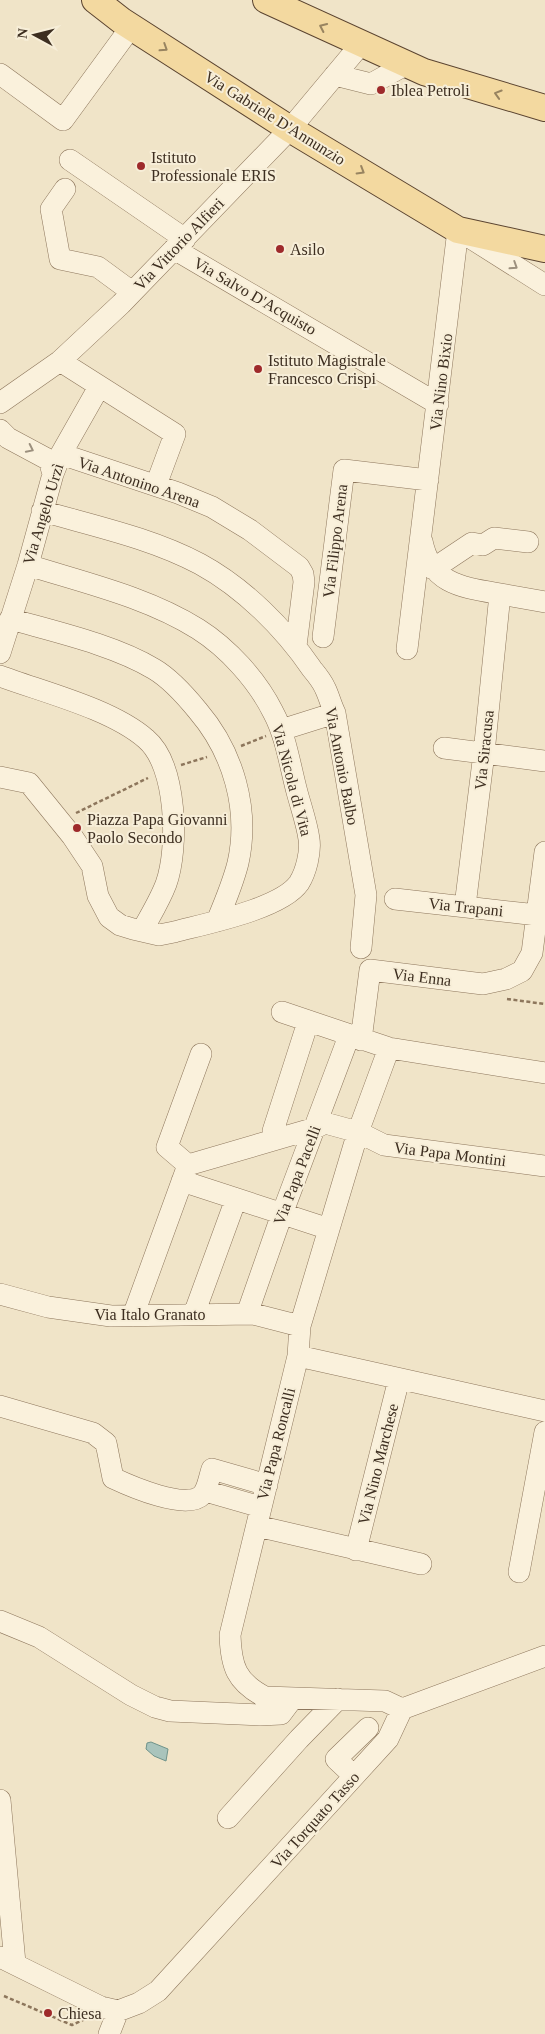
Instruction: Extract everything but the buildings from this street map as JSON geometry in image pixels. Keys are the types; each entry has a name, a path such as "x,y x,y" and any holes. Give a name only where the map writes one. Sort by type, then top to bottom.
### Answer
{"main road":[{"name":"Via Gabriele D'Annunzio","path":"95,0 131,26 290,129 458,230 545,249"},
{"path":"266,0 424,72 545,108"}],"street":[{"path":"0,74 62,120 131,26"},
{"name":"Via Vittorio Alfieri","path":"0,403 60,361 180,244 290,129 335,74 372,49"},
{"path":"335,74 371,84 407,64"},
{"name":"Via Salvo D'Acquisto","path":"70,160 180,244 438,404"},
{"path":"65,189 51,209 60,259 98,267 132,292"},
{"path":"458,230 545,285"},
{"name":"Via Nino Bixio","path":"407,649 458,230"},
{"path":"60,361 175,434 156,486"},
{"name":"Via Angelo Urzì","path":"0,652 28,565 53,474 61,454 99,387"},
{"path":"0,430 8,438 49,460 53,474"},
{"name":"Via Antonino Arena","path":"61,454 178,492 212,507 250,530 299,567 304,582 296,646"},
{"name":"Via Filippo Arena","path":"323,637 344,470 428,480"},
{"name":"Via Antonio Balbo","path":"42,511 128,536 200,564 226,581 258,607 296,646 324,686 335,713 366,896 361,948"},
{"path":"422,533 424,551 434,569 440,576 454,584 545,602"},
{"path":"434,569 472,543 483,545 494,538 528,542"},
{"name":"Via Nicola di Vita","path":"28,565 152,606 198,629 237,662 274,712 281,730 310,841 304,871 298,884 286,896 265,906 159,935 142,931"},
{"name":"Via Siracusa","path":"465,906 484,753 500,594"},
{"path":"10,619 134,658 155,670 180,690 206,720 226,752 240,803 240,849 232,886 218,920"},
{"path":"0,676 103,713 147,739 157,752 165,770 175,828 173,856 166,884 142,931 120,925 109,917 98,896 92,866 60,821 29,783 0,777"},
{"path":"281,730 335,713"},
{"path":"444,748 545,761"},
{"path":"537,915 545,852"},
{"name":"Via Trapani","path":"396,899 537,915"},
{"name":"Via Enna","path":"355,1038 370,970 483,984 506,979 522,971 532,953 537,915"},
{"path":"282,1012 389,1048 545,1073"},
{"path":"273,1131 308,1022"},
{"name":"Via Papa Pacelli","path":"247,1314 315,1128 355,1038"},
{"name":"Via Papa Roncalli","path":"389,1048 358,1132 300,1326 298,1356 230,1635 231,1656 236,1672 251,1690 265,1697 385,1700 402,1709"},
{"path":"201,1054 167,1147 185,1173 236,1199 329,1229"},
{"name":"Via Papa Montini","path":"185,1173 315,1128 325,1122 358,1132 384,1145 545,1166"},
{"path":"133,1316 185,1173"},
{"path":"194,1314 236,1199"},
{"name":"Via Italo Granato","path":"0,1294 48,1307 111,1316 254,1314 300,1326"},
{"path":"298,1356 545,1411"},
{"name":"Via Nino Marchese","path":"356,1550 399,1379"},
{"path":"0,1406 93,1433 106,1443 113,1478 133,1487 169,1498 188,1500 201,1496 205,1491 212,1469 267,1484"},
{"path":"519,1572 540,1486 545,1432"},
{"path":"205,1491 259,1517 356,1550 421,1564"},
{"path":"0,1621 39,1637 131,1696 155,1707 170,1710 260,1715 281,1714 293,1698"},
{"path":"402,1709 545,1656"},
{"path":"228,1818 338,1698"},
{"name":"Via Torquato Tasso","path":"109,2009 139,2003 158,1992 388,1739 402,1709"},
{"path":"354,1776 336,1759 368,1728"},
{"path":"0,1800 8,1960 85,2000 109,2009 109,2034"}],"path":[{"path":"60,821 165,770 226,752 281,730"},
{"path":"506,979 505,998 545,1004"},
{"path":"4,1996 72,2025 109,2009"}],"water":[{"path":"151,1742 168,1749 166,1761 154,1756 146,1749 147,1743"}],"place":[{"name":"Iblea Petroli","path":"381,90"},
{"name":"Istituto Professionale ERIS","path":"141,166"},
{"name":"Asilo","path":"280,249"},
{"name":"Istituto Magistrale Francesco Crispi","path":"258,369"},
{"name":"Piazza Papa Giovanni Paolo Secondo","path":"77,828"},
{"name":"Chiesa","path":"48,2013"}]}
